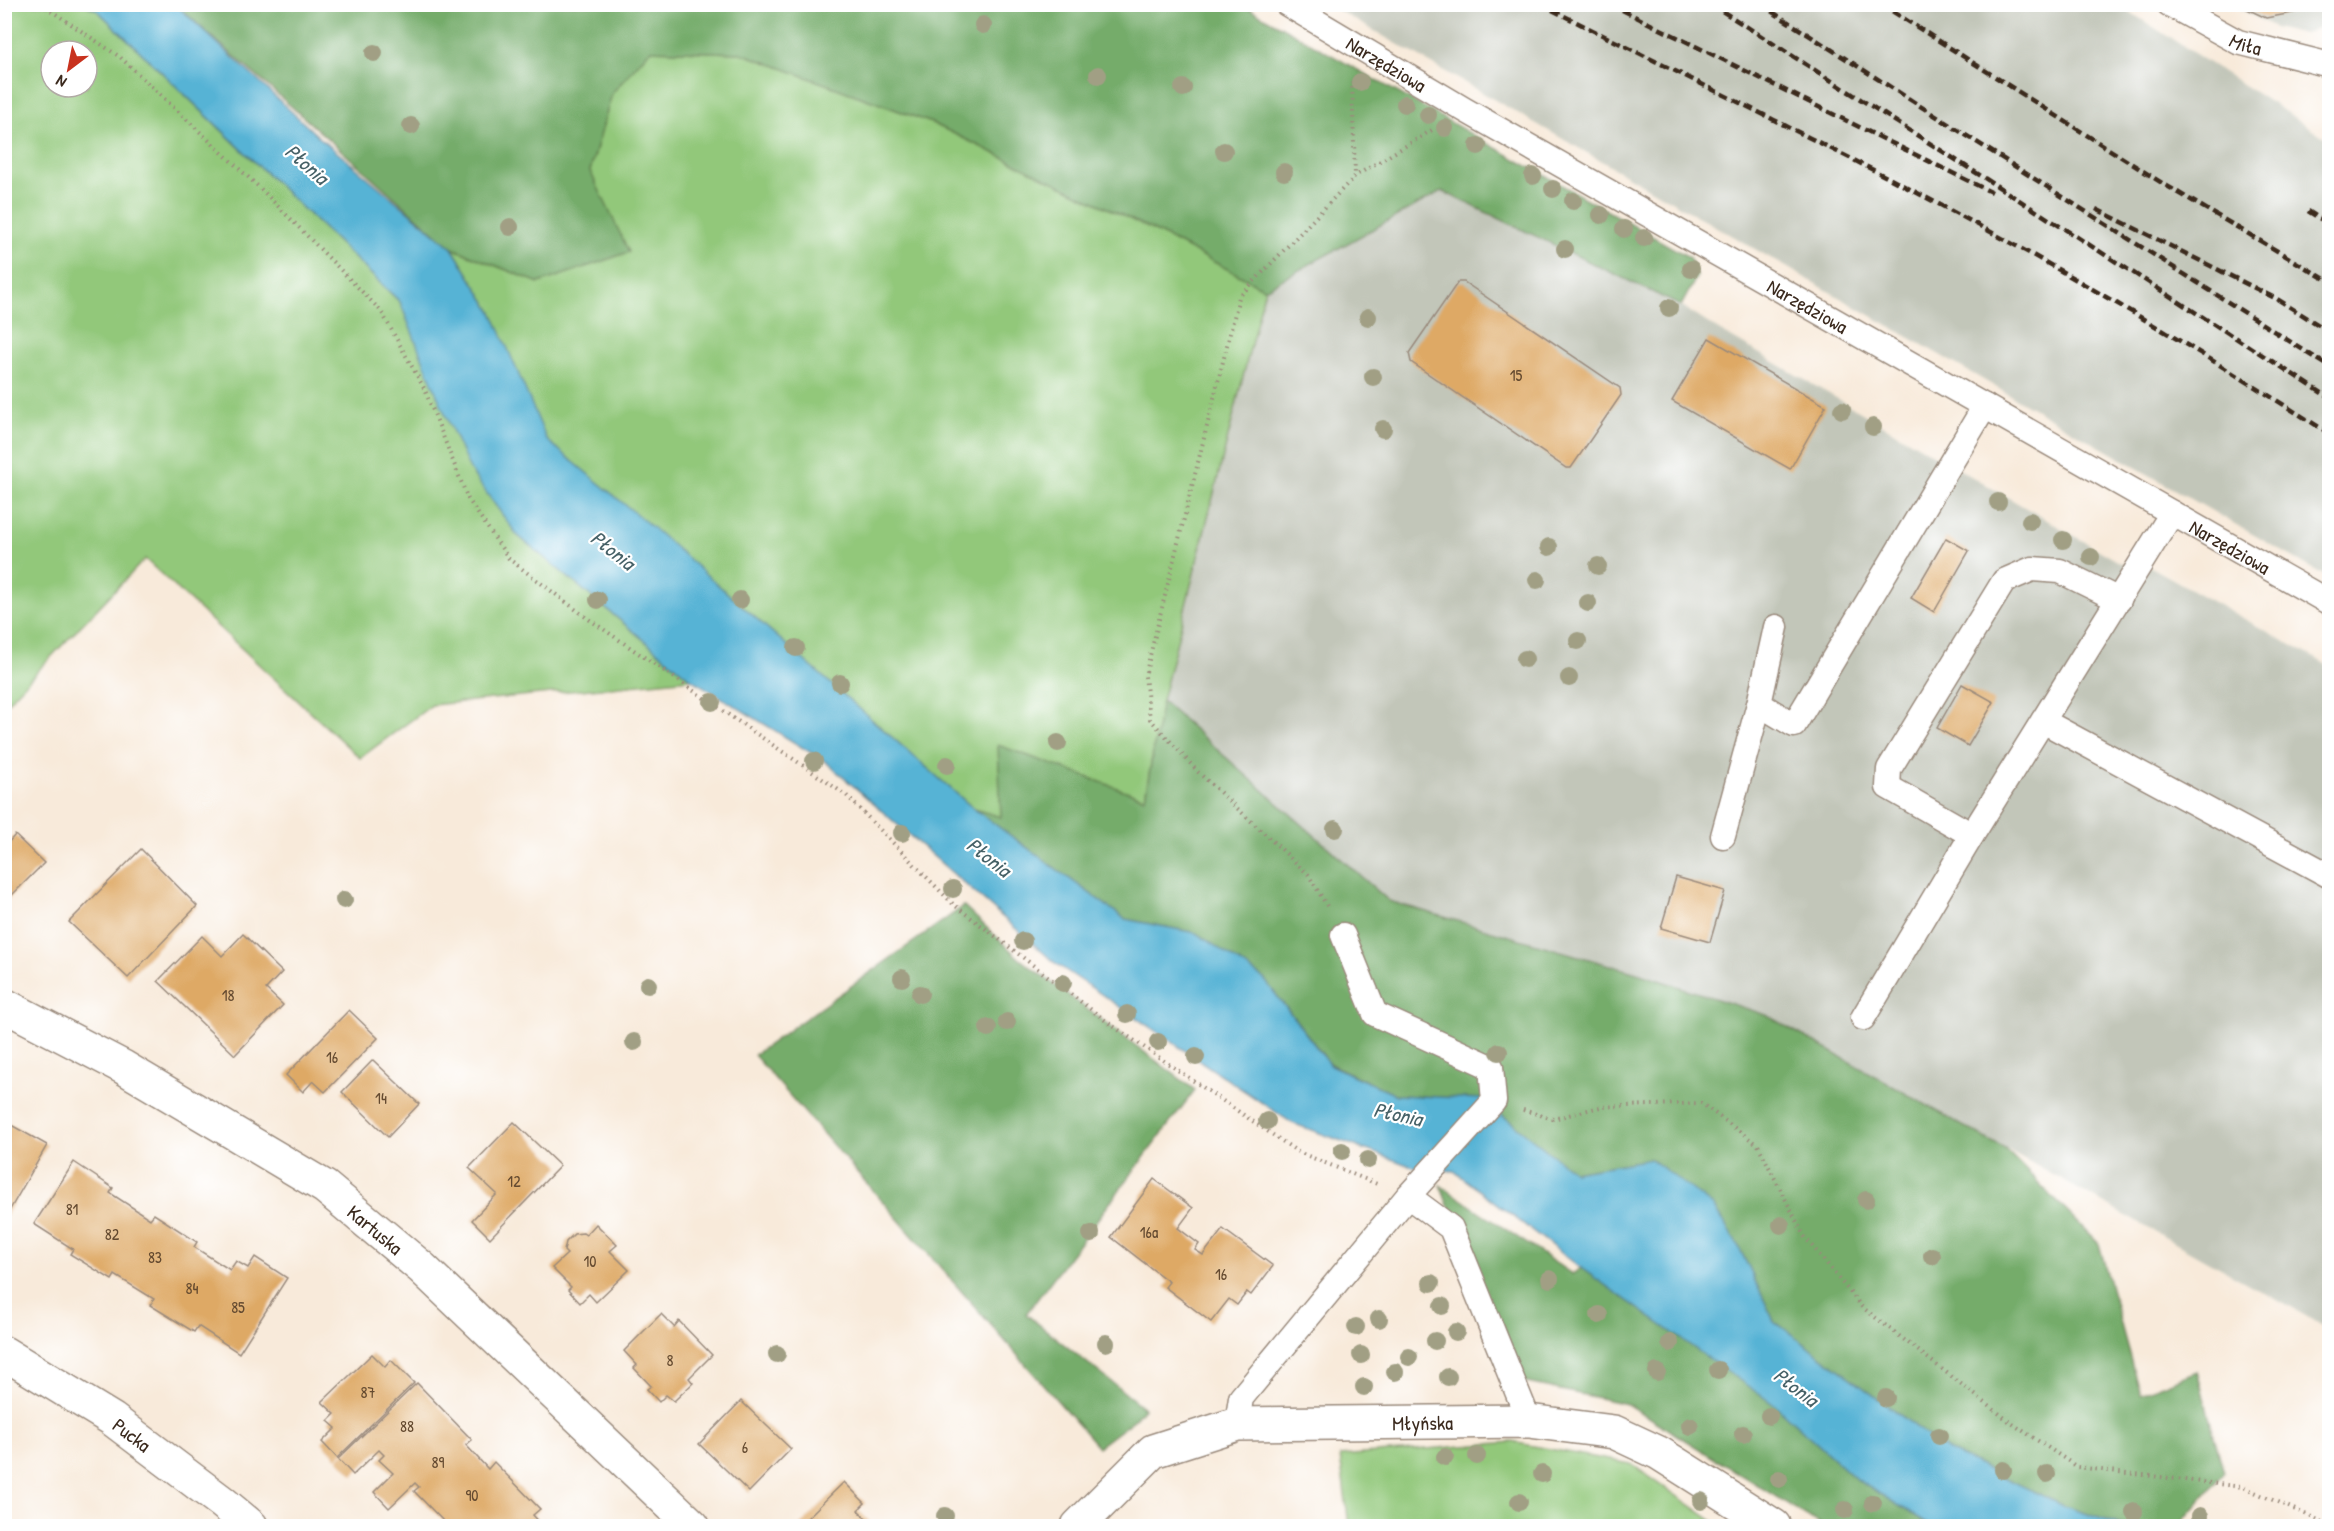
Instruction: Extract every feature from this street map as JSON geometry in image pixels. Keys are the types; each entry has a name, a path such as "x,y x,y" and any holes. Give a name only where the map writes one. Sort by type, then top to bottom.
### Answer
{"street":[{"name":"Kartuska","path":"4,1005 123,1067 325,1187 422,1268 693,1527"},
{"name":"Pucka","path":"4,1353 112,1419 222,1502 250,1527"},
{"name":"Młyńska","path":"1078,1527 1153,1451 1237,1424 1529,1421 1614,1432 1659,1453 1774,1527"}],"lane":[{"name":"Narzędziowa","path":"1287,4 1466,110 2330,603"},
{"name":"Miła","path":"2169,4 2238,42 2330,65"},
{"path":"1759,704 1794,725 1985,406"},
{"path":"1863,1018 1972,835 2172,513"},
{"path":"1972,835 1888,787 1889,769 2004,581 2032,569 2060,571 2119,600"},
{"path":"1723,836 1759,704 1776,627"},
{"path":"2043,721 2330,876"},
{"path":"1237,1424 1241,1398 1408,1196 1494,1101 1491,1067 1375,1014 1343,935"},
{"path":"1408,1196 1451,1228 1529,1421"}],"path":[{"path":"41,4 120,57 263,191 381,311 424,388 468,499 508,559 587,618 846,795 952,904 1110,1024 1298,1152 1408,1196"},
{"path":"1350,40 1355,176"},
{"path":"1343,935 1308,874 1198,772 1150,719 1145,676 1239,297 1355,176 1466,110"},
{"path":"1494,1101 1553,1119 1600,1107 1701,1103 1758,1145 1804,1236 1862,1307 2010,1422 2077,1467 2243,1487 2330,1525"}],"shaded area":[{"path":"1329,5 2119,5 2329,140 2329,578"},
{"path":"2239,5 2329,5 2329,23 2304,34 2274,27 2240,9"},
{"path":"1442,191 1681,306 2121,563 2142,562 2329,666 2329,1329 1766,1015 1637,973 1389,901 1162,701 1265,289"}],"green space":[{"path":"5,5 86,5 97,10 400,302 517,535 691,679 432,705 360,758 145,559 5,705"},
{"path":"176,5 1243,5 1689,257 1697,276 1681,306 1442,191 1265,289 1163,235 932,123 741,53 650,50 612,93 590,171 629,252 539,283 452,248"},
{"path":"650,50 741,53 932,123 1163,235 1265,289 1162,701 1145,798 999,746 1001,818 974,809 652,528 547,449 492,312 452,248 539,283 628,252 590,171 612,93"},
{"path":"1162,701 1389,901 1637,973 1766,1015 2005,1149 2099,1244 2140,1394 2197,1371 2224,1473 2179,1526 2124,1526 2064,1506 1947,1450 1774,1321 1739,1247 1713,1206 1651,1159 1574,1172 1482,1099 1396,1095 1330,1064 1264,979 1196,933 1125,919 974,809 1001,817 998,745 1145,798"},
{"path":"964,906 1020,959 1195,1090 1026,1314 1144,1408 1135,1419 1098,1447 754,1055"},
{"path":"1440,1185 1572,1274 1581,1268 1776,1406 1857,1480 1932,1526 1823,1526 1627,1404 1518,1381"},
{"path":"1512,1442 1631,1464 1720,1526 1349,1526 1340,1456"}],"water":[{"name":"Płonia","path":"86,5 176,5 319,137 452,248 492,312 547,440 652,527 974,809 1125,919 1196,933 1264,979 1330,1065 1396,1095 1482,1099 1574,1172 1651,1159 1713,1206 1739,1247 1774,1321 1947,1450 2064,1506 2124,1526 1932,1526 1857,1480 1776,1406 1581,1268 1454,1171 1416,1168 1292,1123 1055,963 826,762 691,679 517,535 470,470 400,302 97,10"}],"building":[{"path":"2245,4 2307,4 2308,10 2266,18 2245,8"},
{"path":"1458,282 1464,282 1620,388 1621,395 1571,468 1566,468 1411,362 1409,353"},
{"path":"1709,338 1826,406 1790,469 1672,401"},
{"path":"1946,538 1969,551 1934,612 1911,598"},
{"path":"1962,684 1994,702 1968,746 1937,728"},
{"path":"15,835 44,863 4,903 4,843 6,845"},
{"path":"141,849 197,906 128,978 69,922"},
{"path":"1676,877 1725,891 1710,942 1661,928"},
{"path":"243,934 282,972 266,989 283,1005 235,1055 158,981 202,936 222,956"},
{"path":"349,1010 378,1038 325,1092 313,1081 303,1092 286,1075"},
{"path":"373,1060 419,1104 388,1137 342,1092"},
{"path":"4,1121 47,1145 4,1220"},
{"path":"514,1122 560,1166 490,1238 472,1220 497,1194 469,1168"},
{"path":"74,1162 113,1188 110,1193 150,1219 154,1214 197,1242 194,1247 230,1270 236,1261 248,1268 255,1257 287,1278 239,1353 198,1326 194,1332 150,1305 154,1299 115,1275 112,1280 70,1254 73,1249 34,1224"},
{"path":"1154,1179 1193,1208 1178,1228 1199,1244 1195,1250 1203,1255 1223,1229 1273,1266 1251,1295 1247,1292 1237,1305 1229,1299 1211,1322 1165,1287 1169,1282 1111,1237"},
{"path":"596,1224 617,1245 610,1251 629,1270 596,1302 589,1294 580,1303 568,1290 571,1287 552,1268 567,1254 564,1251 566,1242 574,1234 586,1235"},
{"path":"661,1314 674,1327 679,1321 712,1355 689,1378 693,1383 674,1401 666,1395 659,1402 647,1389 651,1386 634,1368 637,1365 624,1351"},
{"path":"372,1354 385,1367 391,1360 414,1383 337,1458 322,1442 336,1428 328,1421 335,1414 322,1402"},
{"path":"417,1383 472,1440 466,1445 488,1469 494,1462 540,1509 533,1515 543,1526 444,1526 446,1524 414,1491 419,1487 415,1483 389,1508 374,1492 393,1473 379,1460 384,1455 379,1450 353,1475 338,1459"},
{"path":"741,1401 791,1449 749,1492 699,1444"},
{"path":"844,1482 865,1503 858,1510 874,1526 799,1526"}],"railway":[{"path":"1540,4 1845,156 1995,234 2140,317 2330,434"},
{"path":"1610,4 1991,192"},
{"path":"1711,4 2330,398"},
{"path":"1760,4 2330,367"},
{"path":"1881,4 2162,183 2330,282"},
{"path":"2096,209 2277,299 2330,332"},
{"path":"2308,211 2330,225"}]}
